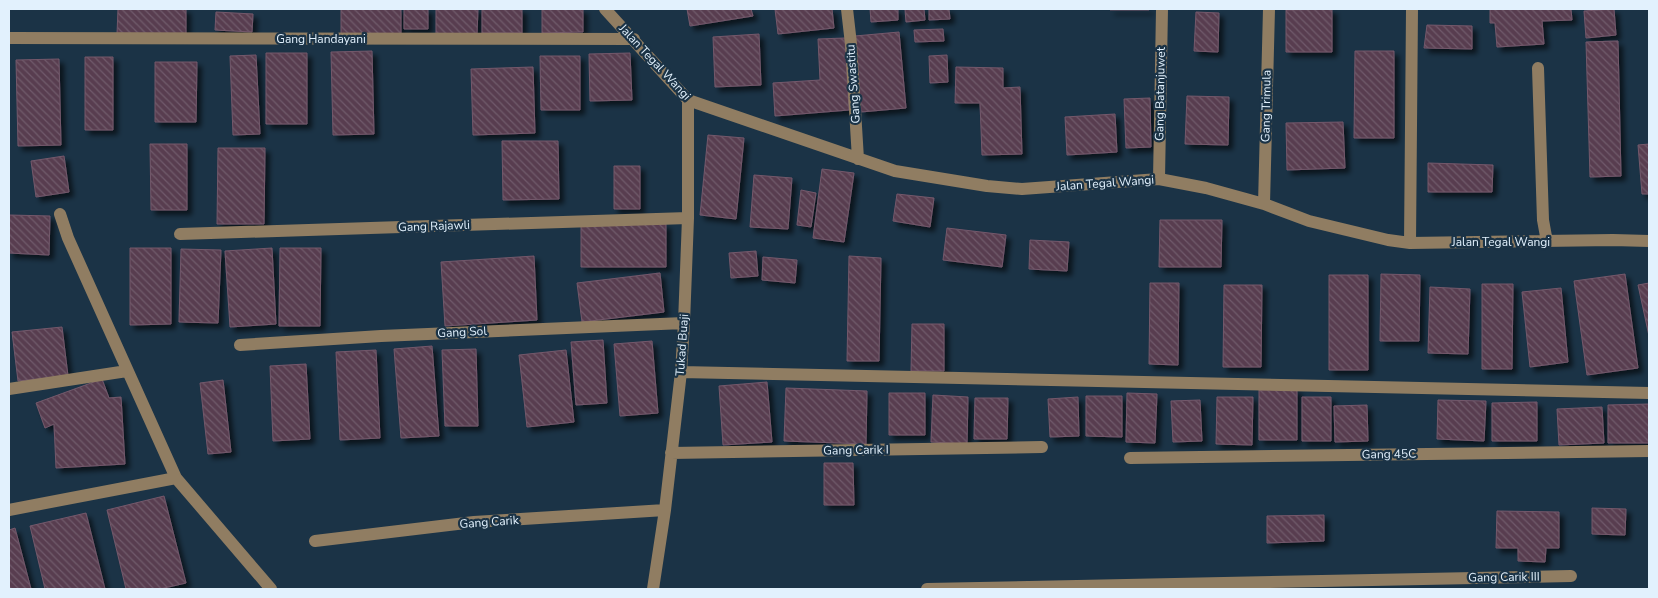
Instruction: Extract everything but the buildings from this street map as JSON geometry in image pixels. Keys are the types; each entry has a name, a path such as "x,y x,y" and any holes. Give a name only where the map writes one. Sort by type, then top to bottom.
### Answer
{"street":[{"name":"Jalan Tegal Wangi","path":"605,9 688,100 895,171 987,186 1022,189 1159,179 1206,188 1264,204 1309,221 1388,240 1410,243 1649,241"},
{"name":"Gang Swastitu","path":"847,9 858,159"},
{"name":"Gang Batanjuwet","path":"1159,179 1162,9"},
{"name":"Gang Trimula","path":"1264,204 1269,9"},
{"path":"1410,243 1412,9"},
{"name":"Gang Handayani","path":"9,38 634,39"},
{"path":"1538,68 1544,220 1547,242"},
{"name":"Tukad Buaji","path":"653,589 665,510 681,372 688,218 688,100"},
{"path":"60,214 68,238 176,478 271,589"},
{"name":"Gang Rajawli","path":"180,234 688,218"},
{"name":"Gang Sol","path":"240,345 381,336 684,323"},
{"path":"9,389 127,371"},
{"path":"681,372 1649,393"},
{"name":"Gang Carik I","path":"671,452 1042,447"},
{"name":"Gang 45C","path":"1130,458 1649,451"},
{"path":"9,510 176,478"},
{"name":"Gang Carik","path":"315,541 474,522 665,510"},
{"name":"Gang Carik III","path":"927,589 1571,576"}]}
